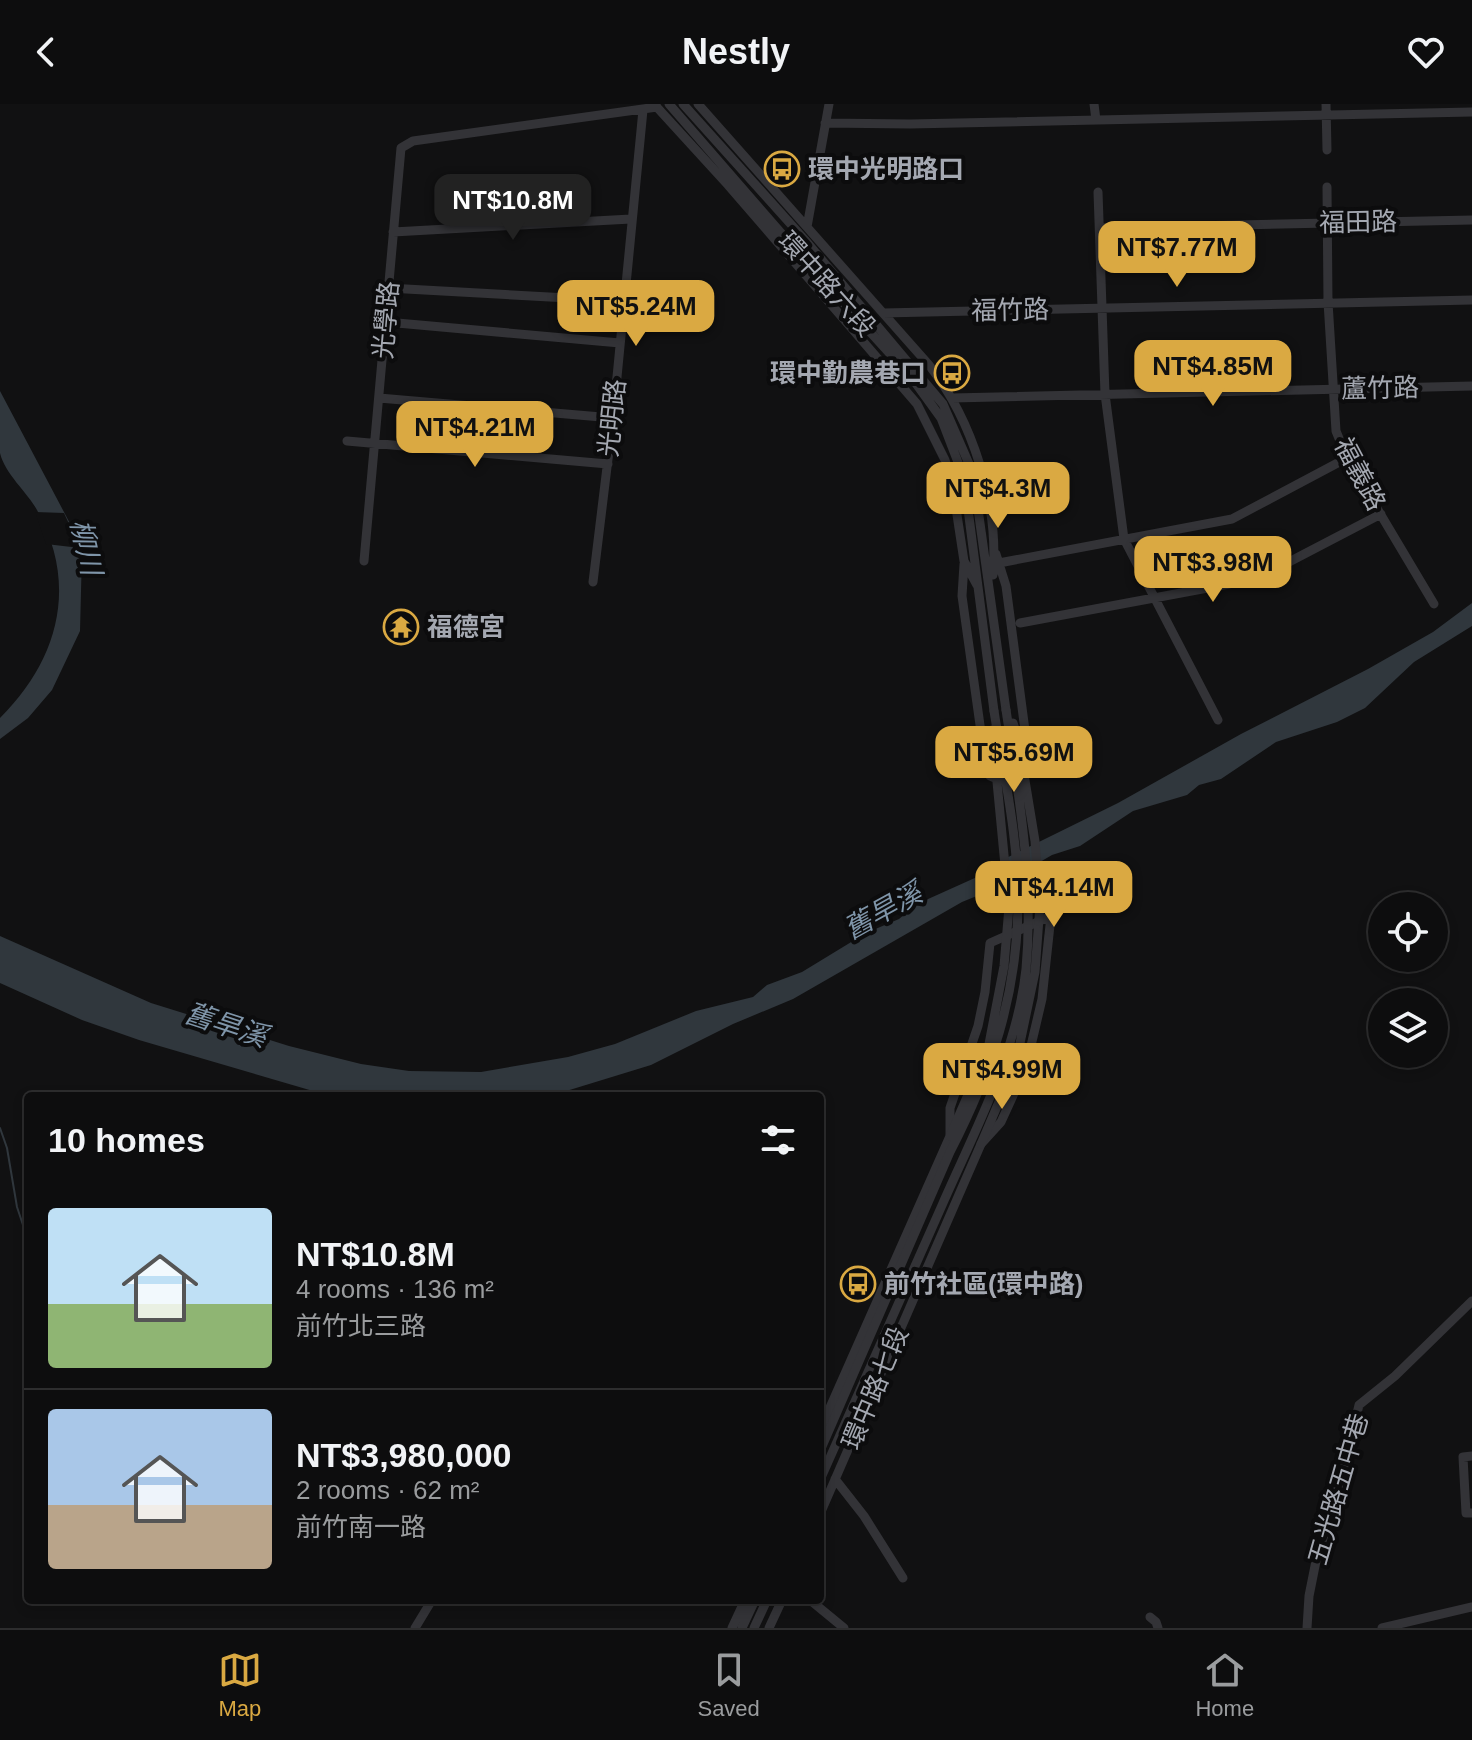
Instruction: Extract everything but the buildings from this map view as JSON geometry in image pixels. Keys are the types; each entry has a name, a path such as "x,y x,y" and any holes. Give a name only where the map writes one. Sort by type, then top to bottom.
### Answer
{"street":[{"name":"環中路六段","path":"669,104 919,387 941,418 972,473"},
{"name":"環中路六段","path":"683,104 805,240 943,404 972,473"},
{"name":"環中路六段","path":"698,104 929,365 952,398 972,473"},
{"path":"800,269 829,104"},
{"path":"1094,104 1096,120"},
{"name":"光學路","path":"364,561 401,148 413,141 655,106"},
{"name":"環中路七段","path":"655,106 917,404 938,442 952,482 964,561 980,592"},
{"path":"825,123 1096,120 1326,109 1472,112"},
{"path":"1326,109 1327,150"},
{"name":"光明路","path":"593,582 613,418 643,110"},
{"path":"714,155 717,174"},
{"name":"福義路","path":"1327,187 1328,302 1336,431 1347,458 1434,604"},
{"path":"1098,192 1105,394 1124,539 1218,720"},
{"path":"393,232 631,219"},
{"name":"福田路","path":"1101,228 1472,220"},
{"path":"388,288 623,301"},
{"name":"福竹路","path":"883,313 1472,300"},
{"path":"386,322 620,343"},
{"name":"蘆竹路","path":"952,398 1472,386"},
{"path":"379,398 613,418"},
{"path":"347,441 608,464"},
{"path":"999,563 1232,519 1347,458"},
{"name":"環中路七段","path":"972,473 995,550 991,591"},
{"name":"環中路七段","path":"824,1471 983,1113 1014,1036 1025,972 1030,905 1025,841 972,473"},
{"name":"環中路七段","path":"824,1442 950,1152 972,1109 1002,1031 1014,969 1018,905 1014,843 980,592 972,473"},
{"path":"1020,623 1154,599 1266,574 1381,514"},
{"path":"964,561 962,596 985,761 990,776 995,779 1018,776 1028,769 1012,625 1006,586 995,550"},
{"name":"環中路七段","path":"824,1505 1016,1062 1030,1002 1040,905 1035,841 1018,738 1006,710"},
{"name":"環中路七段","path":"824,1421 988,1049 1004,966 1009,907 992,743 994,711"},
{"path":"950,1136 950,1108 978,1026 990,943 1051,916 1042,999 1026,1067 1001,1122 981,1144"},
{"name":"五光路五中巷","path":"1307,1628 1316,1561 1344,1469 1359,1405 1395,1376 1472,1301"},
{"path":"1472,1456 1463,1457 1466,1513 1472,1513"},
{"path":"835,1479 864,1516 903,1578"},
{"path":"415,1628 430,1604"},
{"path":"732,1628 743,1604"},
{"path":"742,1628 753,1604"},
{"path":"754,1628 765,1604"},
{"path":"769,1628 780,1604"},
{"path":"815,1604 844,1628"},
{"path":"1382,1628 1472,1607"},
{"path":"1150,1617 1158,1628"}],"shaded area":[{"name":"柳川","path":"0,391 74,531 82,552 80,631 52,690 28,718 0,739 0,718 20,696 48,647 56,621 59,594 57,566 50,538 37,510 6,468 0,453"},
{"name":"舊旱溪","path":"1472,603 1472,626 1414,662 1365,708 1337,722 1276,742 1221,779 1199,785 1187,795 1133,811 1080,846 1052,855 994,889 962,902 793,999 733,1024 651,1065 563,1092 316,1092 139,1040 82,1020 0,983 0,936 151,1003 289,1046 361,1064 409,1071 481,1072 568,1057 615,1044 696,1011 753,997 767,985 802,972 866,933 899,919 917,904 977,877 996,863 1118,803 1433,632"}],"pier":[{"path":"35,512 64,513 80,548 46,544"}],"waterway":[{"name":"舊旱溪","path":"0,1128 24,1228"}],"place":[{"name":"環中光明路口","path":"782,169"},
{"name":"環中勤農巷口","path":"952,373"},
{"name":"福德宮","path":"401,627"},
{"name":"前竹社區(環中路)","path":"858,1284"}]}
